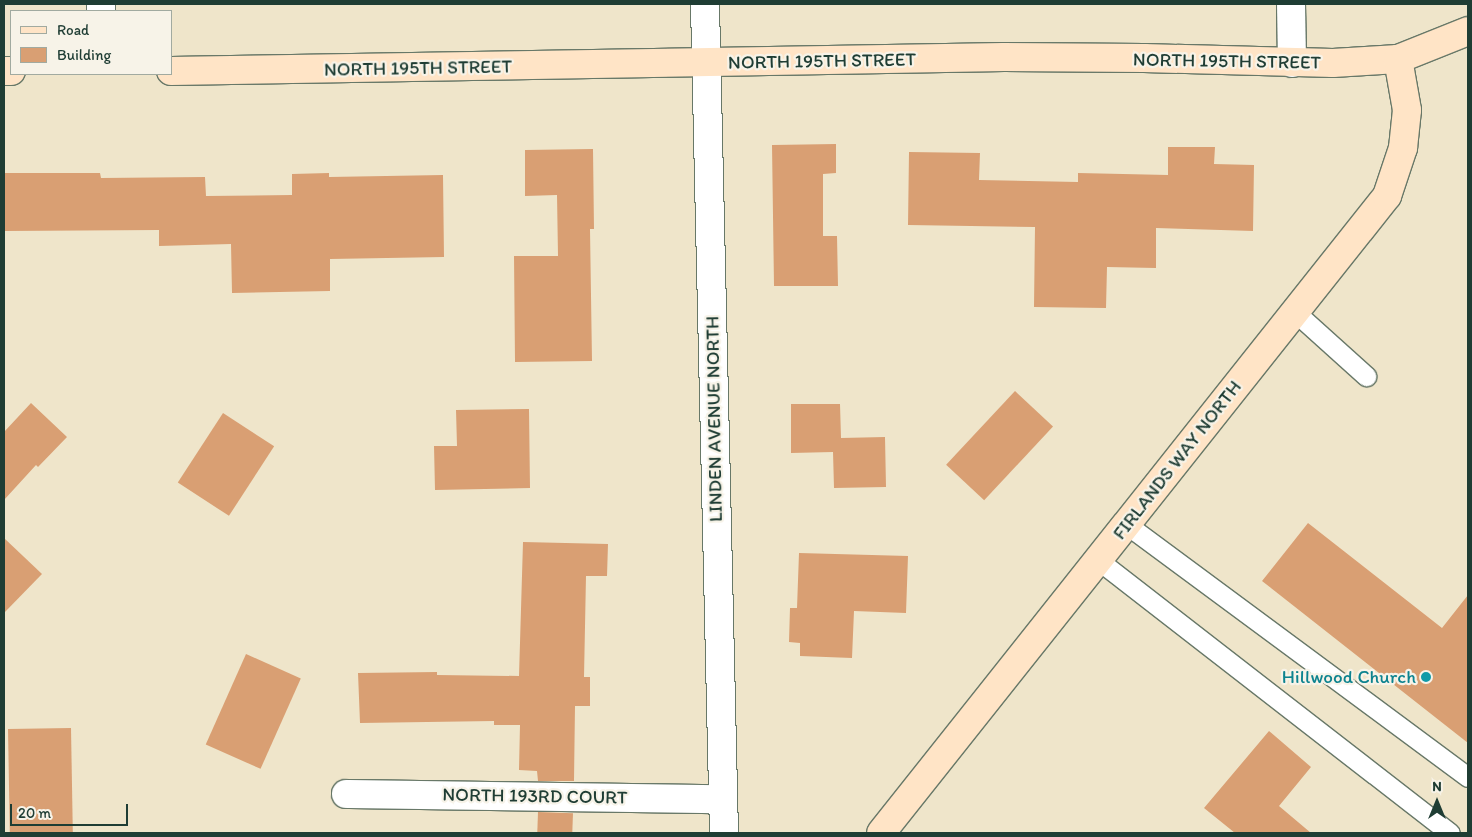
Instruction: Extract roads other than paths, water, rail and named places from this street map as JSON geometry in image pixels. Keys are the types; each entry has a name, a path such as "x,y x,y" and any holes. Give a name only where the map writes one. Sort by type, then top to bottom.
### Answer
{"street":[{"name":"LINDEN AVENUE NORTH","path":"705,4 724,833"},
{"path":"1291,4 1292,63"},
{"name":"NORTH 195TH STREET","path":"172,71 1004,57 1144,58 1333,63 1398,59 1468,31"},
{"name":"FIRLANDS WAY NORTH","path":"880,833 1387,196 1403,148 1407,110 1398,59"},
{"name":"NORTH 193RD COURT","path":"346,794 723,799"}],"lane":[{"path":"1295,312 1366,376"},
{"path":"1126,524 1468,777"},
{"path":"1098,560 1450,833"}],"place":[{"name":"Hillwood Church","path":"1426,677"}]}
